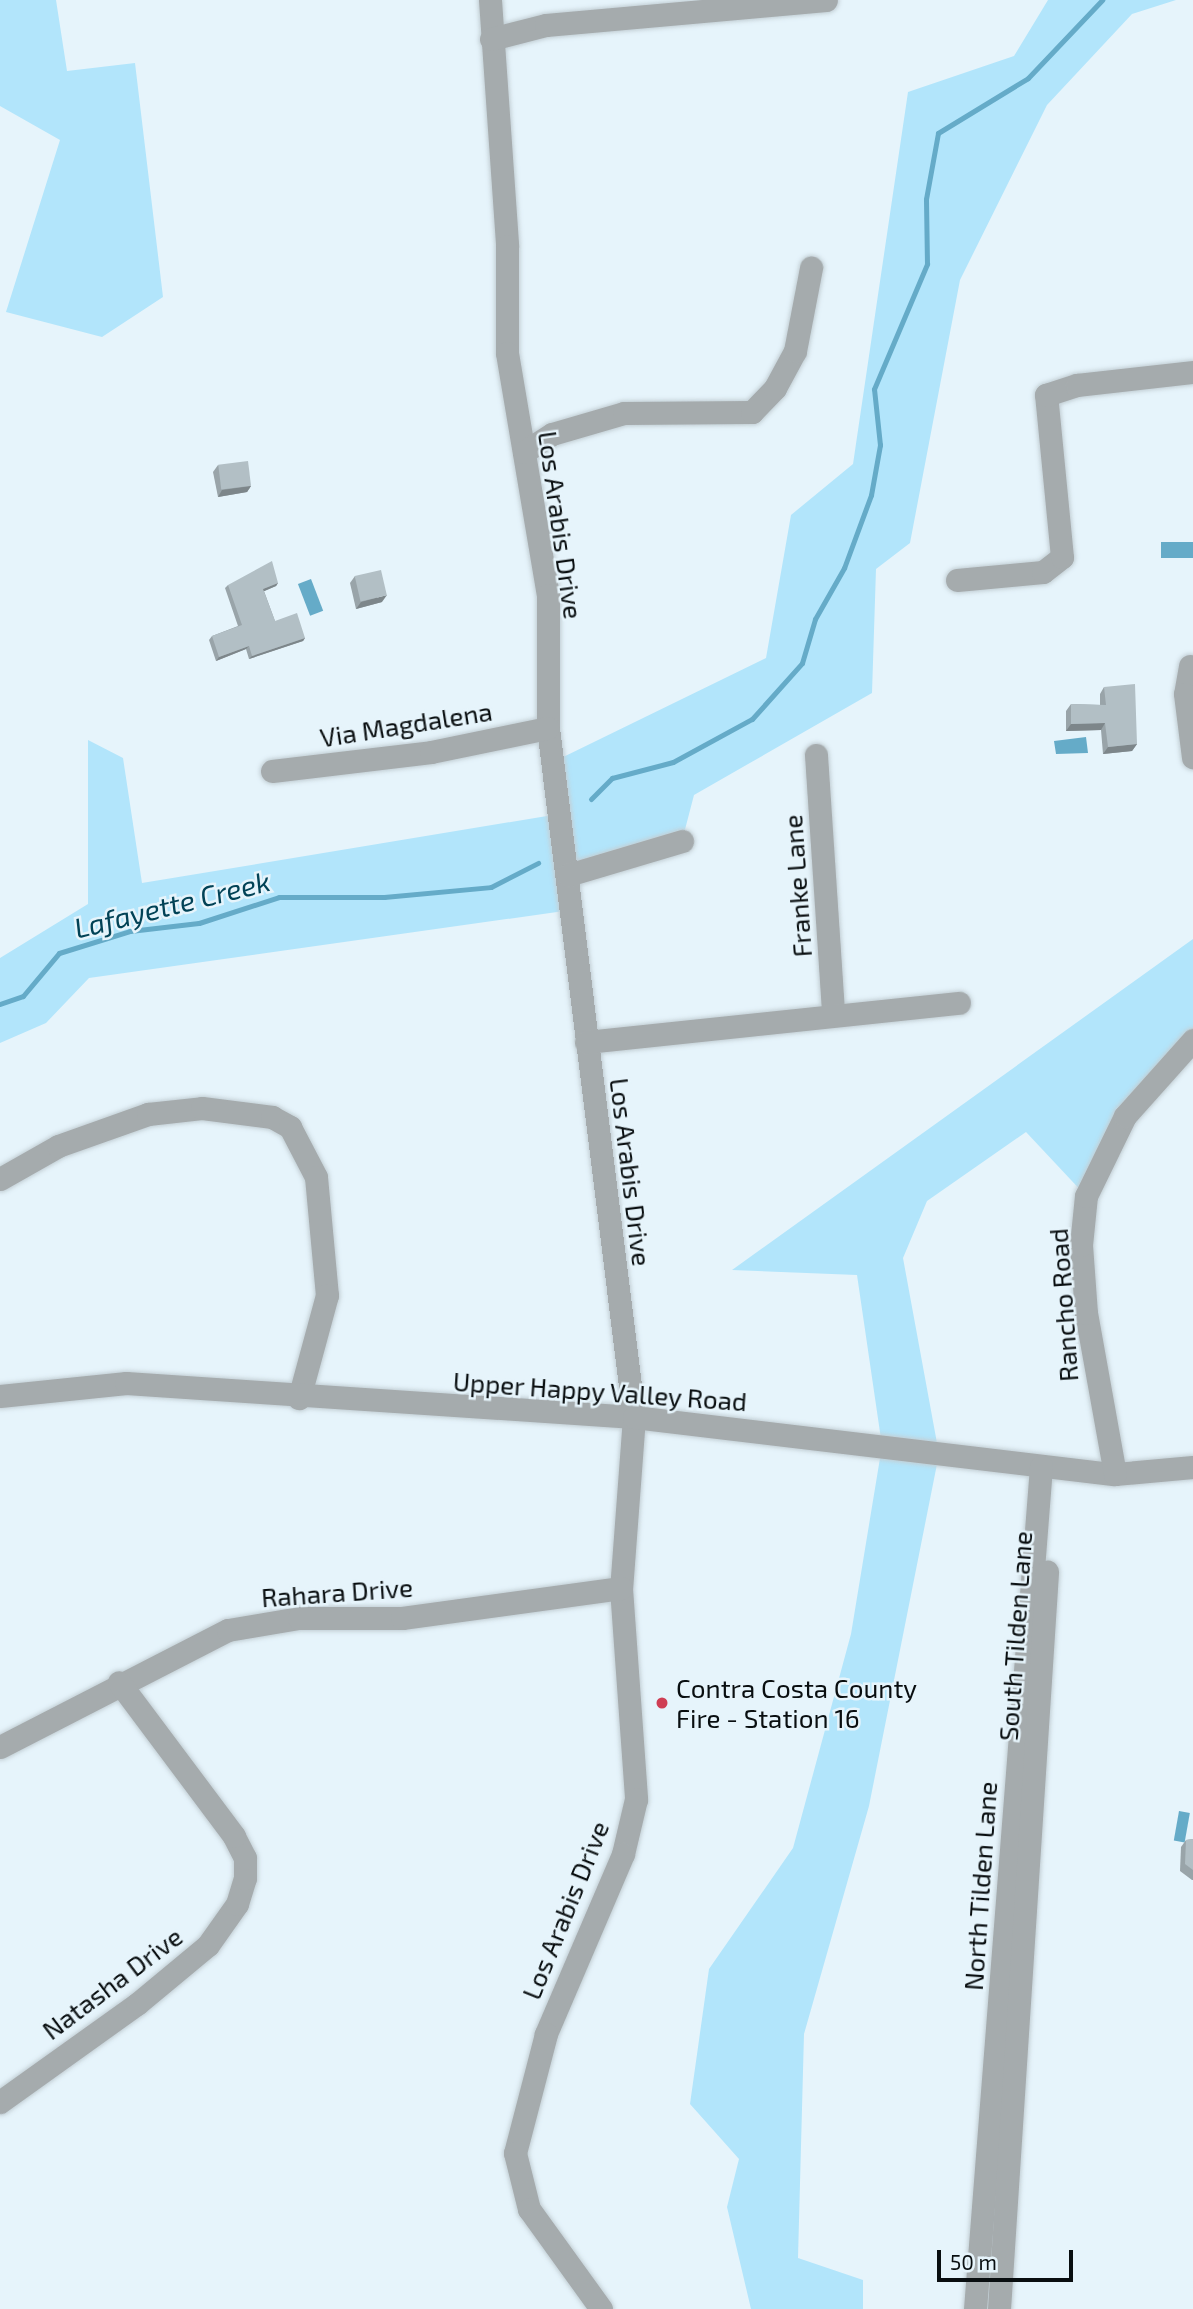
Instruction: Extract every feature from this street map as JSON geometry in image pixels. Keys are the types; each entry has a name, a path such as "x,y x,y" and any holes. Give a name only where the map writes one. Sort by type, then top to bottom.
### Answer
{"street":[{"name":"Los Arabis Drive","path":"490,0 507,246 507,353 548,595 548,728 634,1418 621,1588 635,1799 623,1854 546,2034 515,2153 529,2208 601,2309"},
{"path":"491,39 546,25 826,0"},
{"path":"524,452 552,434 624,413 752,412 775,388 795,351 811,268"},
{"path":"957,580 1043,572 1062,556 1046,395 1077,385 1193,372"},
{"path":"1190,666 1185,694 1193,757"},
{"name":"Via Magdalena","path":"272,771 431,752 548,728"},
{"name":"Franke Lane","path":"816,755 833,1014"},
{"path":"568,876 682,841"},
{"path":"586,1042 833,1014 959,1003"},
{"name":"Rancho Road","path":"1115,1474 1086,1313 1081,1245 1086,1196 1125,1116 1193,1040"},
{"path":"0,1179 58,1146 148,1114 202,1108 272,1117 290,1127 316,1177 327,1295 299,1398"},
{"name":"Upper Happy Valley Road","path":"0,1396 126,1383 299,1398 634,1418 1115,1474 1193,1467"},
{"name":"North Tilden Lane","path":"975,2309 1048,1468"},
{"name":"South Tilden Lane","path":"999,2309 1048,1468"},
{"name":"Rahara Drive","path":"0,1746 119,1682 228,1630 299,1618 402,1618 621,1588"},
{"name":"Natasha Drive","path":"0,2102 137,2004 208,1945 237,1904 245,1878 245,1858 234,1836 119,1682"}],"shaded area":[{"path":"0,0 56,0 67,71 135,63 163,297 102,337 6,312 60,140 0,106"},
{"path":"1048,0 1176,0 1132,14 1047,105 960,280 910,543 876,569 872,693 694,795 682,841 568,875 571,910 89,978 46,1023 0,1043 0,958 88,904 88,740 123,758 142,883 559,814 553,762 766,658 791,515 853,464 908,92 1014,56"},
{"path":"1161,542 1193,542 1193,558 1161,558"},
{"path":"311,579 323,611 310,616 298,584"},
{"path":"1086,737 1088,753 1056,754 1054,741"},
{"path":"1193,939 1193,1040 1125,1116 1086,1196 1026,1132 927,1201 903,1258 939,1454 869,1806 804,2034 798,2258 863,2280 863,2309 751,2309 727,2207 739,2159 690,2104 709,1969 793,1848 851,1634 882,1446 857,1275 732,1270"},
{"path":"1179,1811 1190,1813 1185,1842 1174,1841"}],"building":[{"path":"248,461 251,486 221,489 218,465"},
{"path":"272,561 278,583 263,589 275,621 297,613 305,638 252,656 249,646 219,657 212,636 242,625 228,585"},
{"path":"381,570 387,595 361,601 355,576"},
{"path":"1135,684 1137,744 1108,747 1105,723 1071,724 1071,704 1106,705 1104,687"},
{"path":"1193,1839 1193,1870 1185,1864 1186,1840"}],"waterway":[{"name":"Lafayette Creek","path":"591,799 612,778 673,762 752,719 802,663 815,619 844,568 871,495 880,445 874,389 927,264 926,199 938,133 1028,78 1102,0"},
{"name":"Lafayette Creek","path":"0,1004 23,996 59,953 130,931 199,923 279,897 384,897 491,887 538,863"}],"place":[{"name":"Contra Costa County Fire - Station 16","path":"662,1703"}]}
